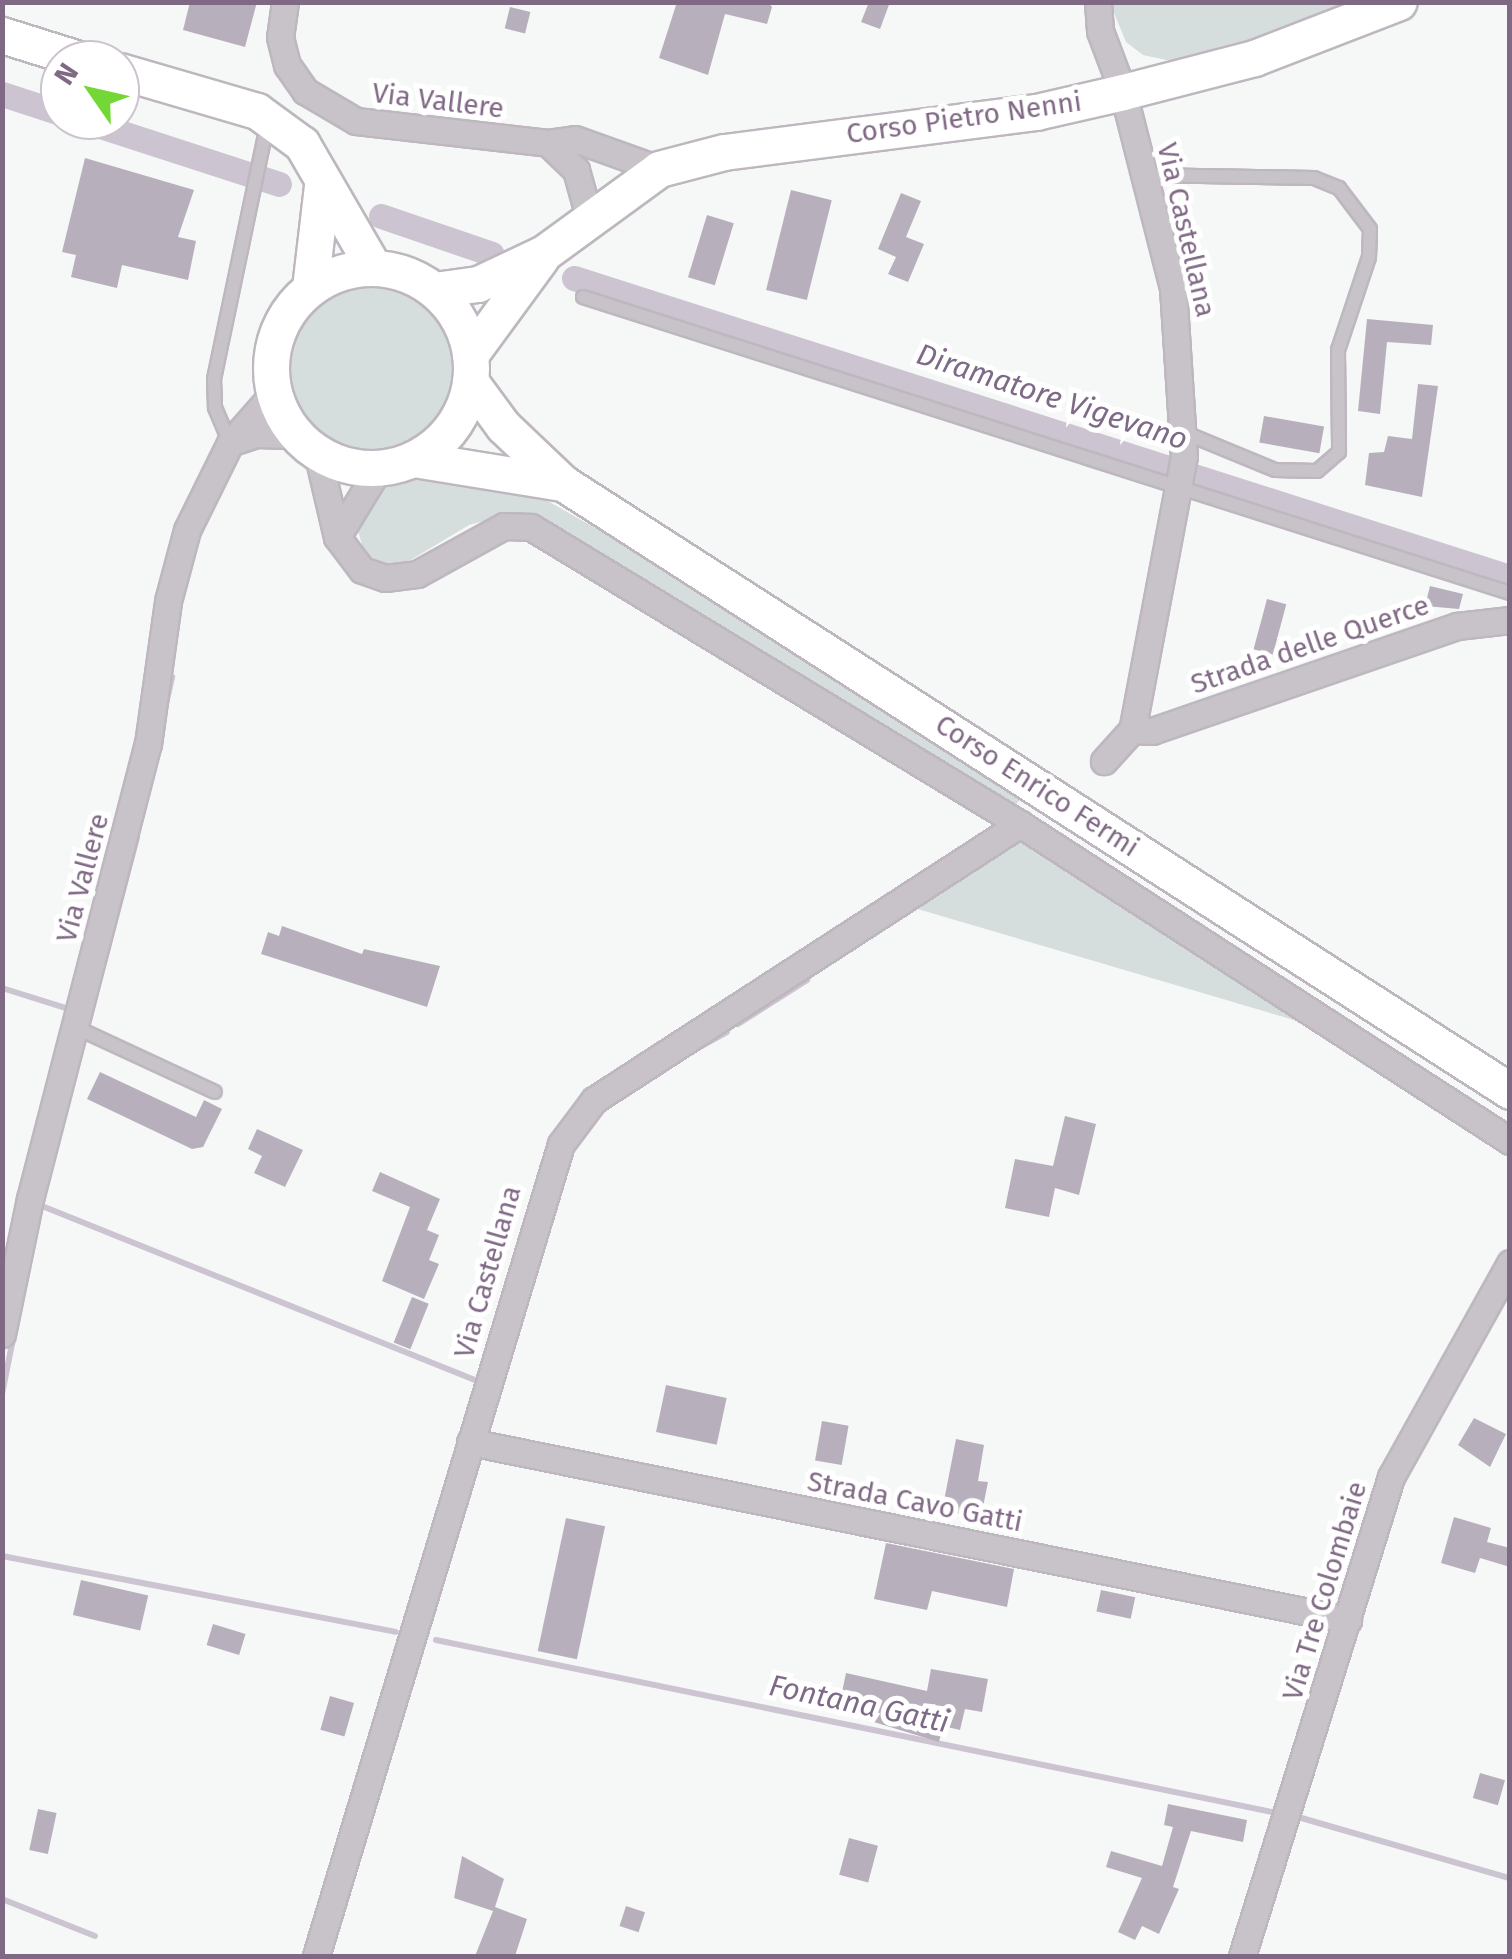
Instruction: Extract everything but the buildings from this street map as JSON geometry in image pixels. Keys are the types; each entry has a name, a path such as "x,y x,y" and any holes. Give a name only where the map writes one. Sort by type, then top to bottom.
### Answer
{"main road":[{"name":"Corso Pietro Nenni","path":"434,290 478,284 544,253 659,169 724,152 1036,112 1254,58 1399,2"},
{"path":"2,35 40,47"},
{"path":"140,77 257,111 302,144 322,186 374,268"},
{"path":"310,288 322,186"},
{"name":"Corso Pietro Nenni","path":"470,368 544,253"},
{"path":"374,268 406,274 434,290 458,318 470,368 452,427 414,459 379,468 307,445 274,394 276,336 310,288 340,272 374,268"},
{"name":"Corso Enrico Fermi","path":"470,368 503,426 564,484 1510,1091"},
{"name":"Corso Enrico Fermi","path":"414,459 564,484"}],"street":[{"name":"Via Vallere","path":"285,2 280,36 287,65 305,91 356,121 400,131 548,143 575,139 659,169"},
{"name":"Via Castellana","path":"1098,2 1100,31 1123,92 1180,325 1183,444 1178,489 1132,730"},
{"path":"548,143 576,170 589,217"},
{"name":"Via Vallere","path":"2,1334 148,744 168,601 187,530 230,443 274,394"},
{"path":"230,443 257,434 307,445 338,537 362,570 384,578 417,574 504,526 531,528 1020,824 1510,1141"},
{"path":"338,537 379,468"},
{"name":"Strada delle Querce","path":"1132,730 1152,731 1457,626 1510,620"},
{"path":"1104,761 1132,730"},
{"name":"Via Castellana","path":"316,1956 540,1195 561,1144 594,1100 1020,824"},
{"name":"Via Tre Colombaie","path":"1242,1956 1390,1477 1510,1263"},
{"name":"Strada Cavo Gatti","path":"470,1442 1348,1620"}],"lane":[{"path":"230,443 215,407 214,379 264,139"},
{"path":"1143,175 1314,178 1338,188 1370,229 1369,257 1338,350 1339,452 1317,471 1275,470 1183,444"},
{"path":"583,297 1510,593"},
{"path":"75,1027 215,1092"}],"shaded area":[{"path":"1110,3 1345,3 1192,61 1171,61 1143,55 1126,42"},
{"path":"369,281 402,287 429,306 448,333 454,366 448,399 429,426 402,445 369,451 336,445 309,426 290,399 284,366 290,333 309,306 336,287"},
{"path":"419,476 525,488 597,529 601,525 1021,799 1012,808 510,514 469,525 409,561 381,564 364,552 357,527 369,495 385,483"},
{"path":"1017,840 1031,843 1304,1023 911,907"}],"waterway":[{"name":"Diramatore Vigevano","path":"2,94 40,106"},
{"name":"Diramatore Vigevano","path":"140,139 279,184"},
{"name":"Diramatore Vigevano","path":"381,216 492,254"},
{"name":"Diramatore Vigevano","path":"574,278 1510,577"},
{"path":"165,708 172,677"},
{"path":"103,966 137,837"},
{"path":"738,1024 807,980"},
{"path":"2,988 72,1010"},
{"path":"684,1056 727,1032"},
{"path":"37,1204 479,1382"},
{"path":"2,1394 14,1334"},
{"name":"Fontana Gatti","path":"2,1556 396,1632"},
{"path":"1299,1813 1355,1634"},
{"name":"Fontana Gatti","path":"436,1640 1272,1812"},
{"name":"Fontana Gatti","path":"1298,1817 1510,1878"},
{"path":"2,1899 95,1936"}]}
